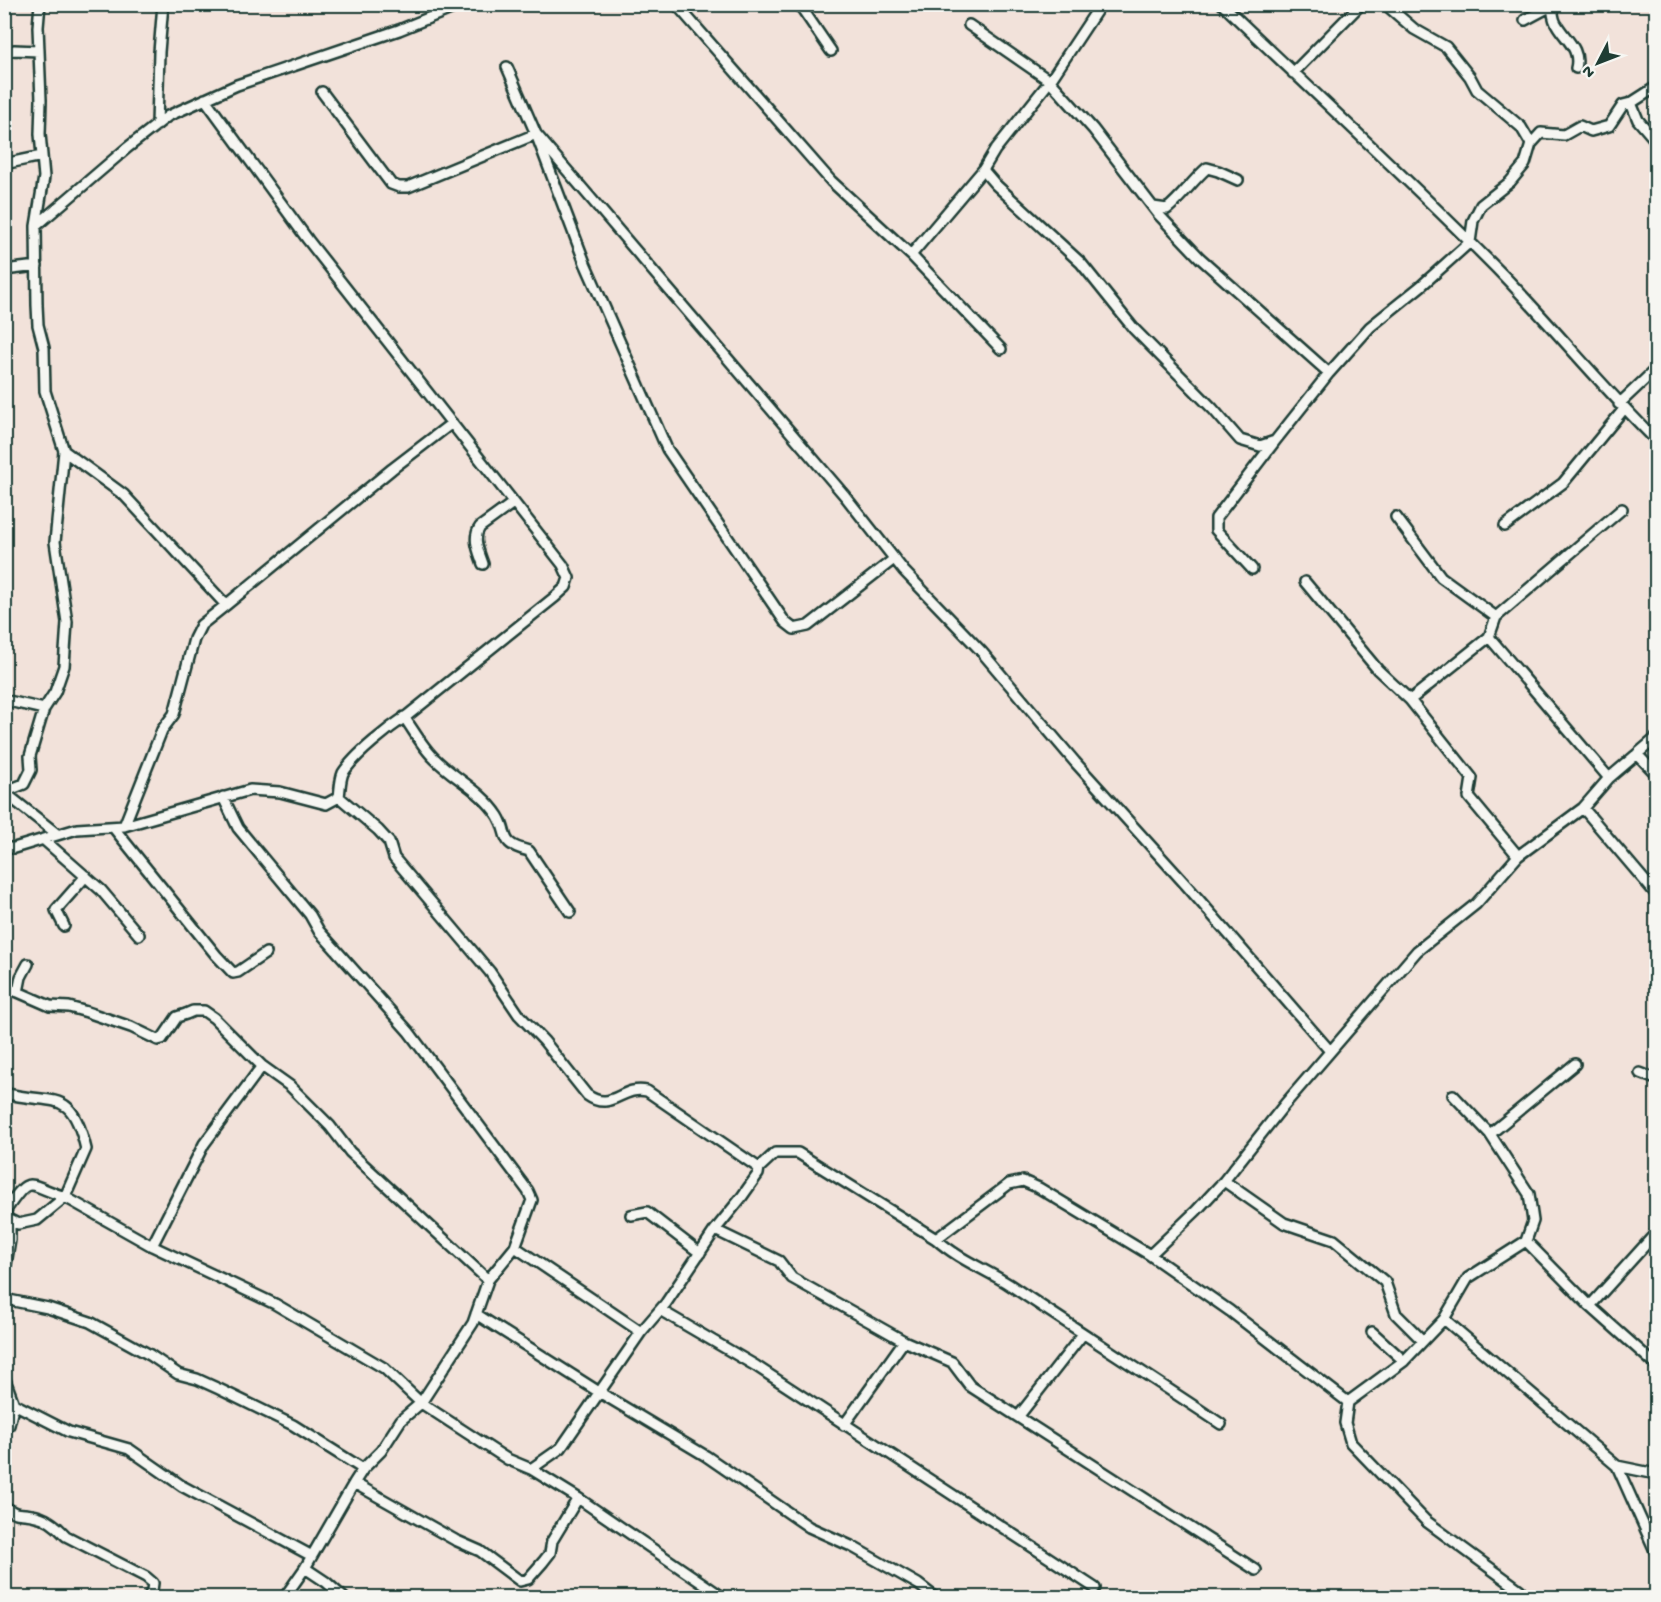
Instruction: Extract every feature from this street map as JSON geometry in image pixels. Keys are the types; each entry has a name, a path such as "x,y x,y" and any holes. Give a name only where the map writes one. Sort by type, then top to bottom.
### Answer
{"street":[{"path":"40,4 39,51 44,177 36,226 37,305 38,325 44,348 45,391 64,451 55,542 67,622 65,654 55,692 44,709 30,756 31,770 24,784 4,792 57,834"},
{"path":"157,125 163,4"},
{"path":"36,226 168,116 237,85 399,30 463,4"},
{"path":"676,4 831,181 910,255 1001,349"},
{"path":"799,4 831,51"},
{"path":"910,255 983,170 994,150 1050,81 1101,4"},
{"path":"1222,4 1470,242 1656,440"},
{"path":"1293,73 1361,4"},
{"path":"1385,4 1414,29 1446,47 1470,76 1477,90 1521,127 1531,144"},
{"path":"1525,20 1553,5 1557,26 1572,42 1577,62 1576,68"},
{"path":"969,25 1050,81 1093,129 1153,207 1200,258 1329,373"},
{"path":"4,53 14,50 39,51"},
{"path":"507,67 536,134 585,263 667,449 785,622 794,628 808,626 894,559"},
{"path":"1252,569 1216,530 1216,518 1329,373 1370,327 1470,242 1473,221 1481,205 1510,182 1525,164 1531,144 1541,133 1564,135 1580,126 1591,131 1609,126 1623,105 1631,103 1656,87"},
{"path":"322,92 391,184 399,187 408,187 536,134"},
{"path":"205,99 308,240 562,565 569,578 566,587 477,661 393,725 356,758 342,775 339,797"},
{"path":"1631,103 1638,120 1656,141"},
{"path":"536,134 845,496 894,559 981,651 1075,762 1187,886 1330,1051"},
{"path":"4,164 42,156"},
{"path":"1153,207 1167,209 1179,200 1196,177 1207,168 1238,180"},
{"path":"983,170 995,184 1081,263 1134,329 1213,409 1240,440 1260,446 1275,441"},
{"path":"4,270 37,266"},
{"path":"1505,526 1563,483 1622,406 1656,369"},
{"path":"118,826 162,730 174,714 194,639 201,625 383,476 452,423"},
{"path":"64,451 124,495 226,605"},
{"path":"483,564 476,533 480,527 513,503"},
{"path":"1410,700 1489,637 1496,617 1622,509"},
{"path":"1396,517 1442,577 1496,617"},
{"path":"1305,582 1378,670 1410,700 1472,778 1469,797 1518,856"},
{"path":"1489,637 1609,778"},
{"path":"4,700 44,709"},
{"path":"404,717 434,759 482,798 499,817 505,839 518,848 529,851 570,912"},
{"path":"1150,1255 1224,1181 1330,1051 1417,951 1476,904 1518,856 1583,808 1609,778 1656,738"},
{"path":"1637,754 1656,774"},
{"path":"4,848 14,848 77,829 118,826 250,790 280,792 326,804 339,797"},
{"path":"223,797 238,828 310,915 319,931 409,1032 528,1191 532,1200 515,1247 488,1280 473,1323 421,1403 401,1420 381,1451 363,1469 305,1568 284,1598"},
{"path":"339,797 389,842 393,858 490,972 519,1015 544,1041 587,1095 596,1101 607,1102 637,1089 647,1091 759,1168"},
{"path":"1583,808 1656,894"},
{"path":"118,826 216,955 233,973 266,953"},
{"path":"43,839 101,890 138,935"},
{"path":"64,926 56,910 86,876"},
{"path":"18,992 21,977 28,964"},
{"path":"4,988 50,1006 69,1007 87,1012 131,1027 158,1040 162,1039 177,1017 193,1011 204,1011 214,1018 262,1066 290,1086 330,1126 350,1152 488,1280"},
{"path":"1490,1134 1575,1064"},
{"path":"152,1246 204,1144 262,1066"},
{"path":"1640,1073 1656,1077"},
{"path":"4,1093 65,1104 77,1119 86,1149 65,1197 37,1220 18,1224 6,1216"},
{"path":"1453,1095 1490,1134 1529,1194 1533,1221 1526,1241 1468,1278 1444,1319 1404,1361 1348,1402 1346,1423 1351,1443 1426,1521 1520,1590 1523,1598"},
{"path":"531,1469 561,1448 641,1332 660,1310 747,1190 758,1174 759,1168 775,1153 798,1152 936,1239 951,1252 991,1273 1136,1366 1221,1424"},
{"path":"936,1239 1009,1184 1023,1181 1039,1188 1150,1255 1230,1311 1348,1402"},
{"path":"1224,1181 1284,1223 1334,1240 1385,1282 1396,1314 1423,1341"},
{"path":"4,1277 10,1240 6,1216 21,1189 35,1184 65,1197 152,1246 275,1304 384,1368 421,1403 507,1459 531,1469 578,1498 724,1598"},
{"path":"631,1215 647,1212 700,1253"},
{"path":"716,1230 779,1261 792,1278 904,1341 952,1362 970,1386 1256,1570"},
{"path":"1590,1306 1656,1233"},
{"path":"1526,1241 1590,1306 1656,1365"},
{"path":"515,1247 641,1332"},
{"path":"4,1299 48,1308 90,1322 150,1355 178,1374 219,1389 293,1425 363,1469"},
{"path":"660,1310 756,1366 1095,1588"},
{"path":"476,1314 706,1456 809,1527 851,1546 918,1584 936,1598"},
{"path":"1444,1319 1617,1466 1656,1553"},
{"path":"1372,1332 1404,1361"},
{"path":"1018,1417 1083,1334"},
{"path":"844,1425 904,1341"},
{"path":"4,1431 9,1425 14,1404 5,1379"},
{"path":"14,1404 69,1432 129,1449 182,1486 312,1556"},
{"path":"1617,1466 1656,1474"},
{"path":"354,1483 454,1540 480,1551 520,1581 528,1579 550,1553 552,1542 578,1498"},
{"path":"4,1506 16,1515 31,1515 44,1519 57,1526 66,1536 146,1577 153,1583 148,1598"},
{"path":"305,1568 344,1598"}]}
